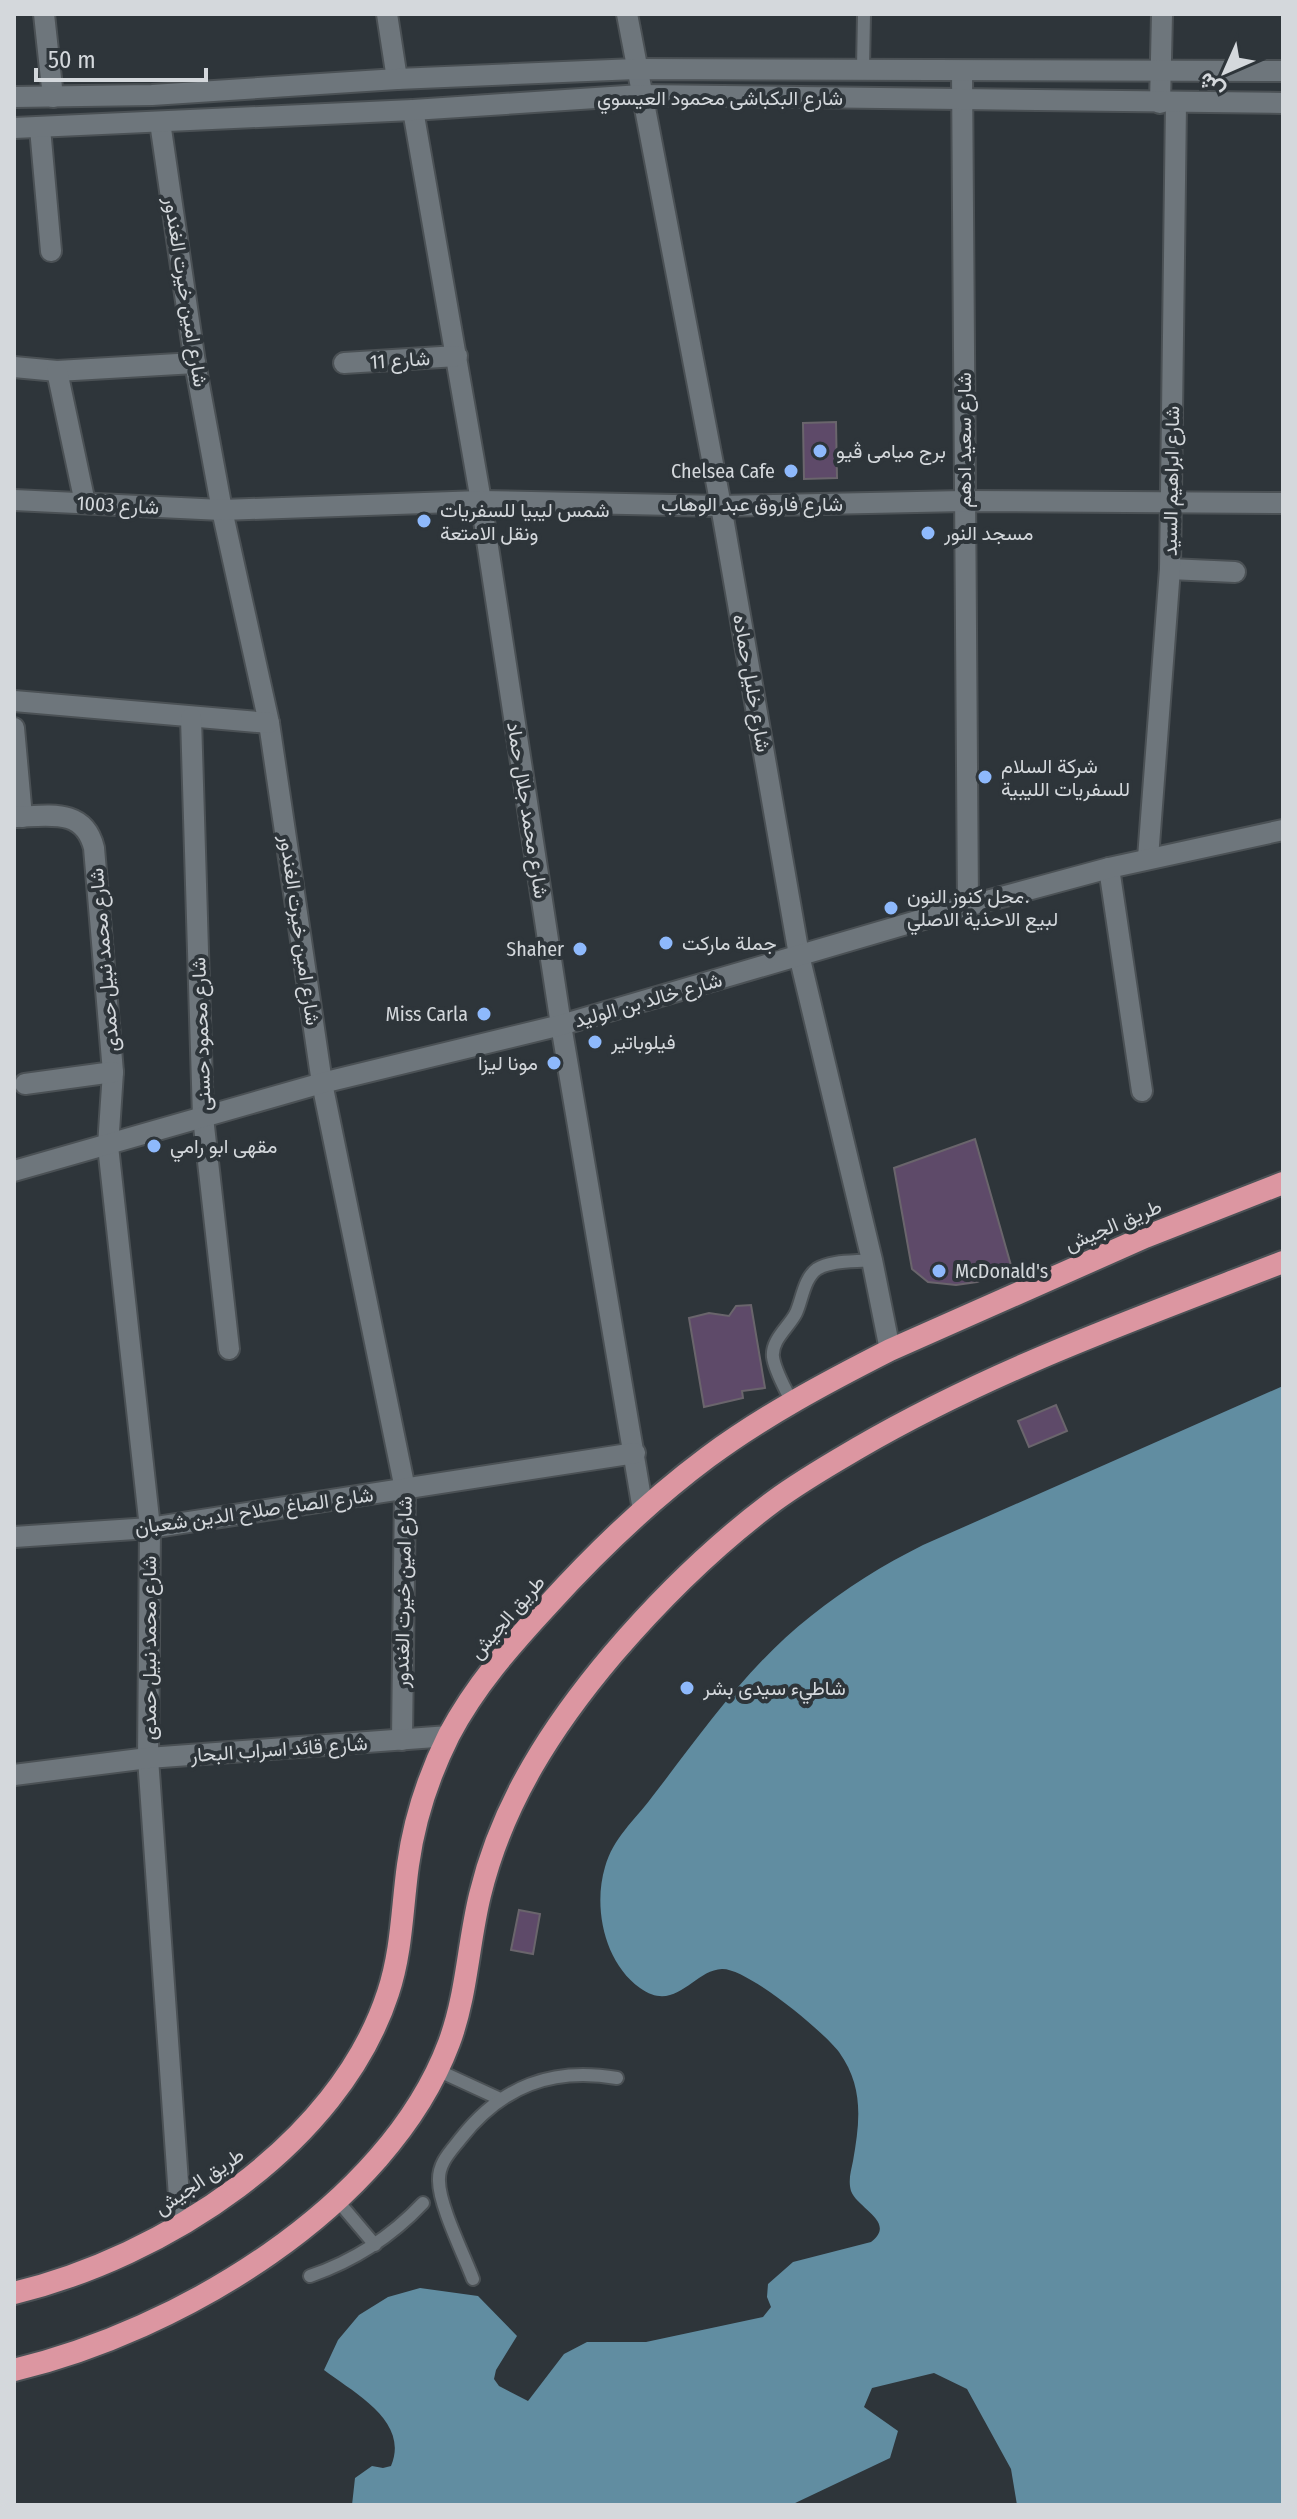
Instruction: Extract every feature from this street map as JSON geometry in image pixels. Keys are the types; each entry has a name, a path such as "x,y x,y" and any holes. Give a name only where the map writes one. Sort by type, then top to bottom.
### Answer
{"highway":[{"name":"طريق الجيش","path":"14,2293 73,2276 110,2261 181,2225 240,2186 289,2143 329,2099 361,2050 388,1993 402,1927 408,1863 415,1831 431,1777 449,1736 489,1671 573,1578 643,1510 709,1457 792,1403 890,1350 1145,1237 1283,1183"},
{"path":"14,2370 116,2337 198,2298 274,2248 369,2171 416,2111 437,2070 461,2006 480,1894 490,1859 518,1790 536,1758 583,1691 642,1621 685,1577 777,1498 925,1411 1030,1361 1283,1262"}],"street":[{"path":"44,14 53,97"},
{"path":"387,14 397,79"},
{"name":"شارع خليل حماده","path":"627,14 721,506 799,955 872,1260 890,1350"},
{"name":"شارع ابراهيم السيد","path":"1148,858 1170,569 1168,103 1160,72 1162,14"},
{"name":"شارع البكباشى محمود العيسوي","path":"14,97 152,95 397,79 636,69 1283,71"},
{"name":"شارع سعيد ادهم","path":"962,71 968,906"},
{"name":"شارع البكباشى محمود العيسوي","path":"14,128 413,110 641,95 1283,103"},
{"name":"شارع محمد جلال حماد","path":"413,110 481,501 561,1025 643,1510"},
{"name":"شارع امين خيرت الغندور","path":"160,122 195,363 222,510 269,723 322,1083 405,1489 402,1740"},
{"path":"40,128 51,251"},
{"name":"شارع 11","path":"344,363 457,356"},
{"path":"14,367 57,371 195,363"},
{"path":"57,371 85,503"},
{"name":"شارع 1003","path":"14,500 222,510"},
{"name":"شارع فاروق عبد الوهاب","path":"222,510 481,501 721,506 964,501 1283,503"},
{"path":"1170,569 1235,572"},
{"path":"14,701 269,723"},
{"name":"شارع محمود حسنى","path":"191,718 203,1117 229,1349"},
{"path":"14,728 18,817"},
{"name":"شارع محمد نبيل حمدى","path":"18,817 71,817 83,824 91,835 94,848 113,1072 108,1146 150,1528 148,1758 181,2225"},
{"name":"شارع خالد بن الوليد","path":"14,1171 322,1083 561,1025 1109,868 1283,830"},
{"path":"1109,868 1142,1091"},
{"name":"شارع محمد نبيل حمدى","path":"25,1084 113,1072"},
{"name":"شارع الصاغ صلاح الدين شعبان","path":"14,1537 150,1528 635,1453"},
{"name":"شارع قائد اسراب البحار","path":"14,1775 148,1758 449,1736"}],"lane":[{"path":"863,68 864,14"},
{"path":"792,1403 774,1362 773,1352 798,1308 809,1278 826,1265 872,1260"},
{"path":"437,2070 500,2099"},
{"path":"473,2279 441,2194 439,2173 443,2163 465,2133 500,2099 527,2085 556,2076 597,2074 617,2078"},
{"path":"337,2200 375,2245"},
{"path":"310,2276 344,2263 375,2245 423,2203"}],"water":[{"path":"1283,1386 1283,2505 352,2505 355,2478 372,2466 391,2466 395,2450 393,2435 376,2410 324,2370 338,2340 359,2315 388,2297 420,2288 478,2296 517,2336 496,2370 494,2379 499,2386 528,2401 564,2354 587,2342 646,2342 763,2317 771,2307 767,2297 768,2284 793,2262 871,2242 878,2235 878,2222 851,2191 858,2105 853,2078 839,2052 784,2002 734,1971 712,1971 684,1989 664,1996 653,1995 640,1988 618,1964 604,1933 600,1899 605,1867 613,1847 745,1679 788,1636 838,1596 923,1545"}],"pier":[{"path":"934,2373 967,2389 1011,2469 1017,2505 791,2505 890,2458 898,2431 864,2407 872,2388"}],"building":[{"name":"برج ميامى ڤيو","path":"836,422 837,478 804,479 803,423"},
{"path":"975,1139 1012,1269 977,1282 956,1285 928,1282 912,1269 894,1168"},
{"path":"751,1305 765,1388 742,1391 743,1398 704,1407 689,1318 709,1313 729,1316 736,1306"},
{"path":"1056,1405 1067,1431 1029,1447 1018,1421"},
{"path":"519,1910 540,1914 533,1954 511,1950"}],"place":[{"name":"برج ميامى ڤيو","path":"820,451"},
{"name":"Chelsea Cafe","path":"791,471"},
{"name":"شمس ليبيا للسفريات ونقل الامتعة","path":"424,521"},
{"name":"مسجد النور","path":"928,533"},
{"name":"شركة السلام للسفريات الليبية","path":"985,777"},
{"name":"محل كنوز النون. لبيع الاحذية الاصلي","path":"891,908"},
{"name":"جملة ماركت","path":"666,943"},
{"name":"Shaher","path":"580,949"},
{"name":"Miss Carla","path":"484,1014"},
{"name":"فيلوباتير","path":"595,1042"},
{"name":"مونا ليزا","path":"554,1063"},
{"name":"مقهى ابو رامي","path":"154,1146"},
{"name":"McDonald's","path":"939,1271"},
{"name":"شاطيء سيدى بشر","path":"687,1688"}]}
